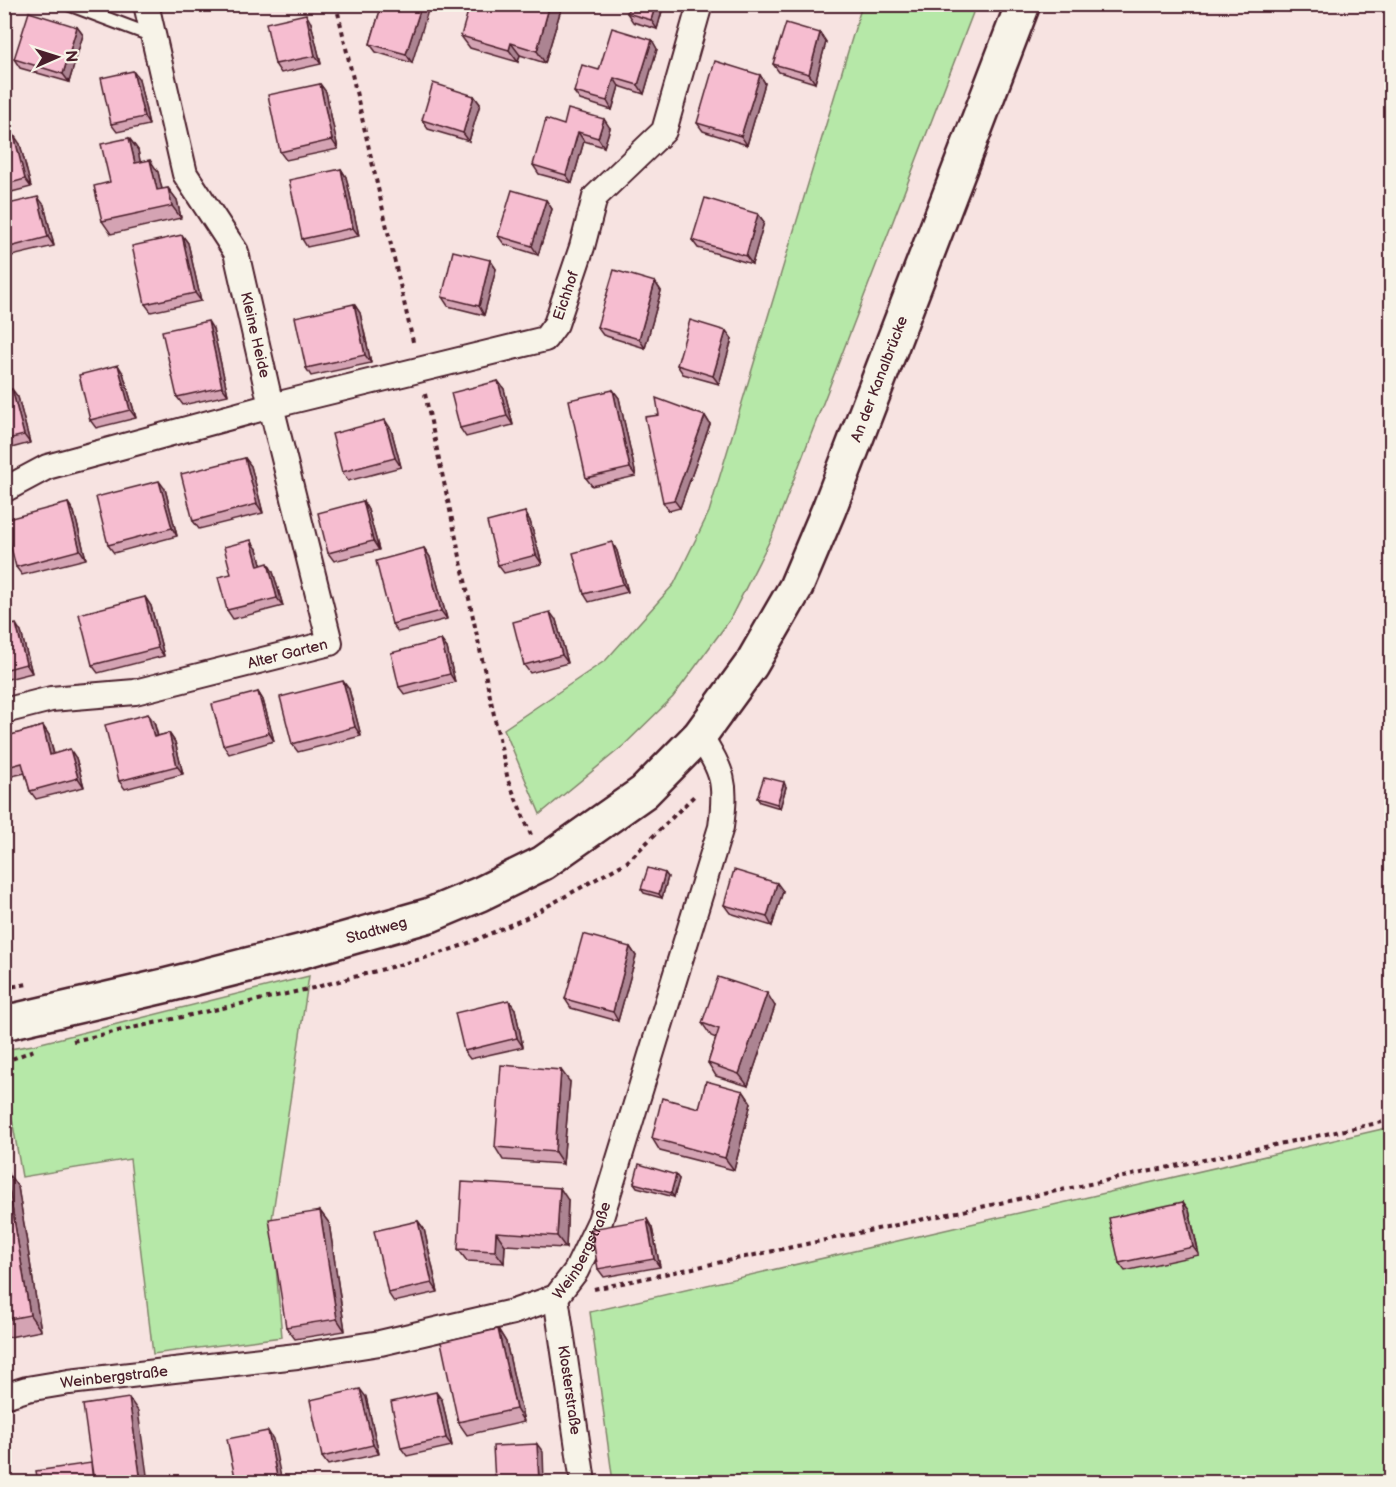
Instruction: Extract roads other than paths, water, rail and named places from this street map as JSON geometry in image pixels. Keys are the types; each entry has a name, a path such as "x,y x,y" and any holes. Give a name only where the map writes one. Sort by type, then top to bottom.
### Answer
{"street":[{"name":"Kleine Heide","path":"146,4 185,174 236,252 271,406"},
{"name":"Eichhof","path":"271,406 545,339 556,324 582,246 595,197 664,131 700,4"},
{"name":"An der Kanalbrücke","path":"700,735 751,665 796,588 829,509 1023,4"},
{"path":"4,490 47,467 271,406"},
{"name":"Alter Garten","path":"4,711 51,699 135,692 330,643 271,406"},
{"name":"Stadtweg","path":"4,1023 168,986 430,915 480,894 543,863 597,828 644,792 700,735"},
{"name":"Weinbergstraße","path":"4,1396 27,1389 69,1382 297,1356 380,1343 513,1312 556,1297 576,1271 600,1221 721,827 725,796 721,771 700,735"},
{"name":"Klosterstraße","path":"556,1297 583,1482"}],"lane":[{"path":"68,4 153,36"}]}
